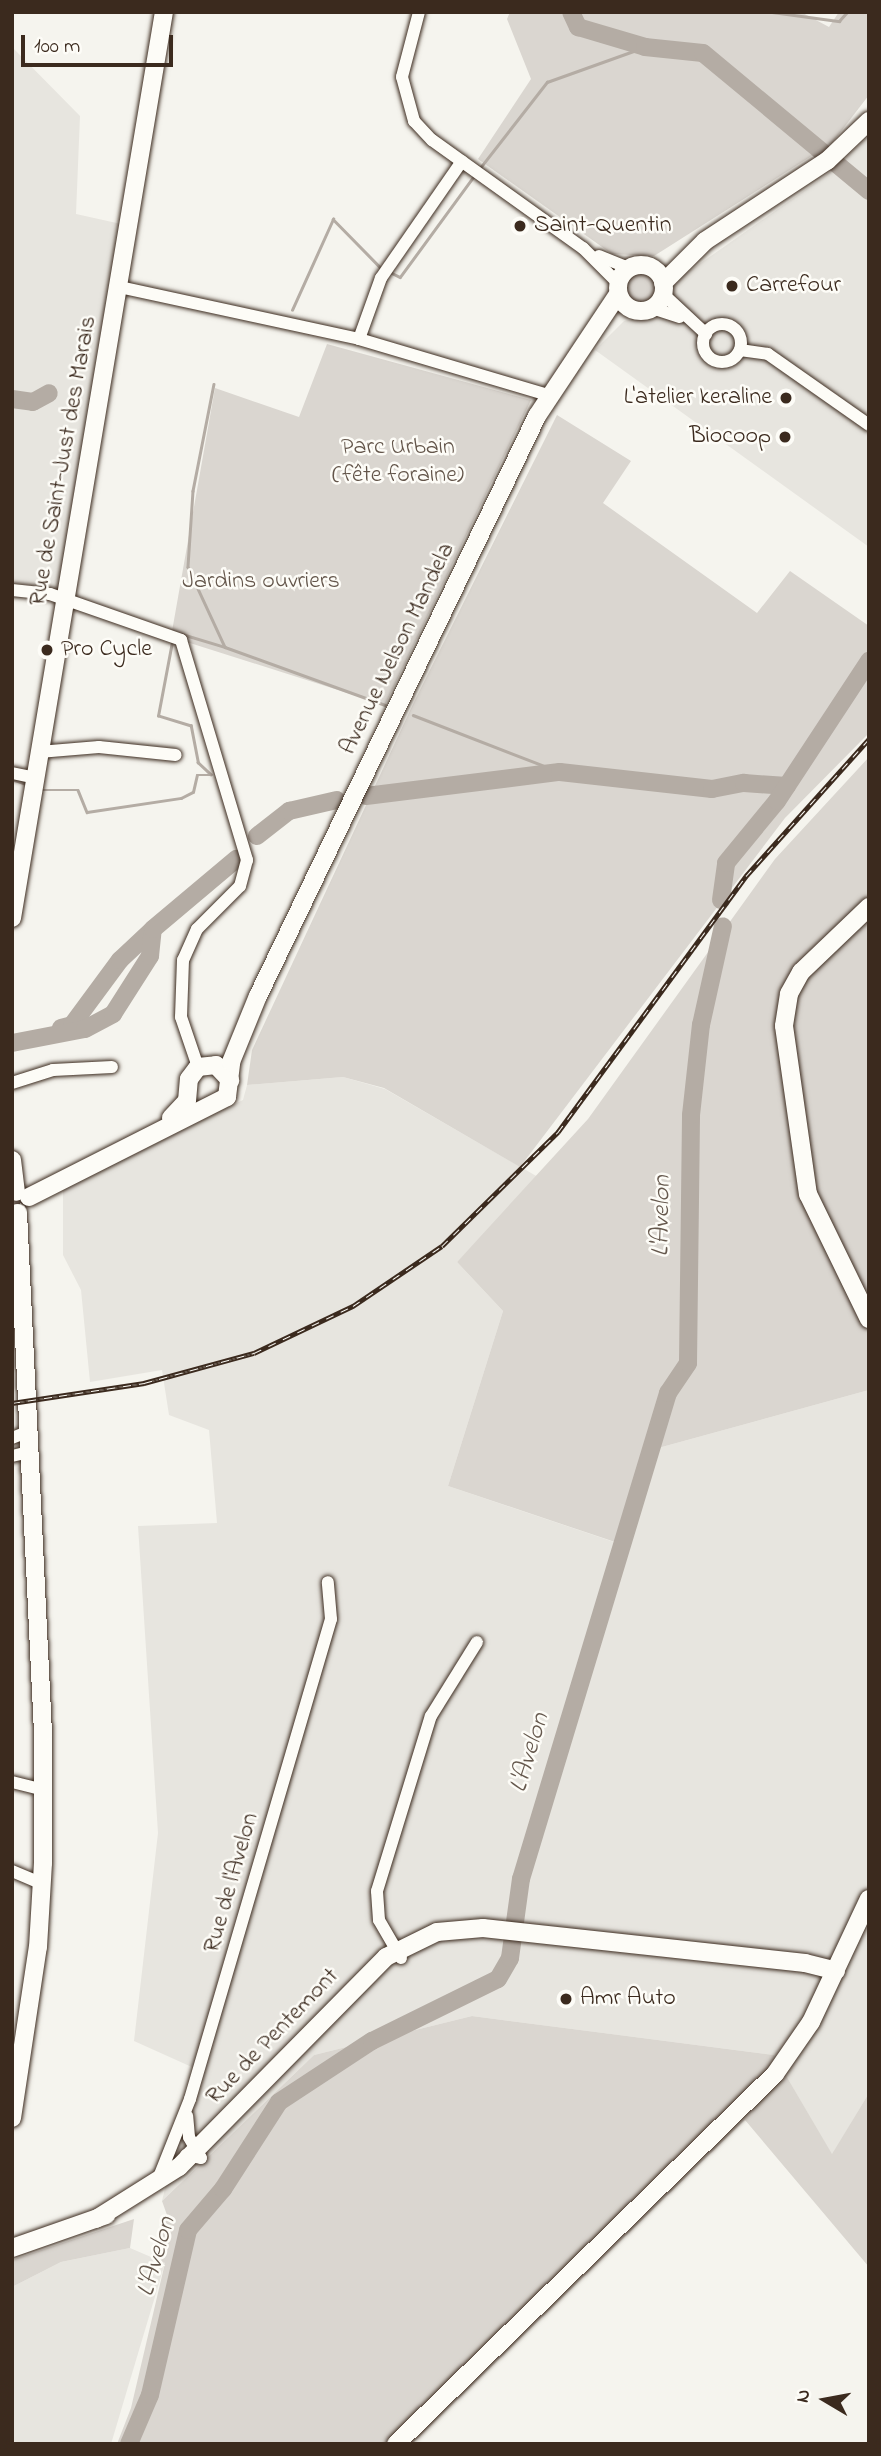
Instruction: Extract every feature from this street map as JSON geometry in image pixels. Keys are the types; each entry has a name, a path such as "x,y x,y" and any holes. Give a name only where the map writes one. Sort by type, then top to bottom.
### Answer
{"street":[{"name":"Rue de Saint-Just des Marais","path":"12,918 164,12"},
{"path":"419,12 403,70 405,104 423,131 583,248 629,268 649,266 705,241 820,166 869,121"},
{"path":"359,339 386,271 467,165"},
{"path":"583,248 618,288 632,309 660,295 705,241"},
{"path":"649,266 660,295 686,320 706,334"},
{"name":"Avenue Nelson Mandela","path":"230,1080 232,1059 258,996 548,395 595,331 629,268"},
{"path":"119,286 359,339 548,395"},
{"name":"Avenue Nelson Mandela","path":"595,331 632,309"},
{"path":"717,324 732,326 741,338 740,350 728,361 715,360 705,349 706,334 717,324"},
{"path":"740,350 771,355 869,425"},
{"path":"12,590 66,600 181,640 246,855 240,886 201,924 183,960 181,1017 203,1066"},
{"path":"39,752 99,747 176,755"},
{"path":"12,773 34,786"},
{"path":"869,907 836,938 796,1001 795,1116 813,1209 869,1319"},
{"name":"Avenue Nelson Mandela","path":"203,1066 221,1056 258,996"},
{"path":"18,1201 148,1139 227,1097 230,1080 222,1068 203,1066"},
{"path":"148,1139 185,1104 188,1088 203,1066"},
{"path":"12,1083 53,1070 112,1067"},
{"path":"188,1088 195,1101 211,1106"},
{"path":"12,1160 18,1201 21,1454 43,1790 42,1884 12,2118"},
{"name":"Rue de l'Avelon","path":"149,2189 177,2136 190,2099 331,1619 328,1582"},
{"path":"398,1954 377,1914 379,1884 431,1716 477,1642"},
{"path":"12,1782 43,1790"},
{"path":"12,1871 42,1884"},
{"path":"396,2444 745,2105 795,2047 836,1971 869,1899"},
{"name":"Rue de Pentemont","path":"13,2247 148,2201 398,1954 460,1934 501,1931 805,1963 836,1971"},
{"path":"190,2099 187,2130 196,2156"},
{"path":"177,2136 196,2156"},
{"name":"Rue de Pentemont","path":"96,2219 149,2189 196,2156"}],"shaded area":[{"path":"12,47 80,116 76,214 121,224 61,590 12,582"},
{"path":"869,136 869,547 595,350 624,321 659,314 678,279 825,176"},
{"path":"343,1077 385,1089 538,1177 457,1262 503,1311 448,1486 620,1544 651,1450 869,1390 869,2093 832,2155 774,2055 472,2016 314,2055 162,2201 194,2068 134,2041 158,1833 138,1526 217,1523 209,1430 169,1415 162,1370 90,1382 81,1290 63,1255 63,1187 243,1100 247,1085"},
{"path":"130,2248 165,2263 111,2444 12,2444 12,2287 61,2262"}],"green space":[{"path":"510,12 801,12 829,27 839,12 869,12 869,95 832,143 654,256 612,254 478,159 531,79 507,19"},
{"path":"640,271 652,276 657,288 652,300 640,305 628,300 623,288 628,276"},
{"path":"327,344 531,400 385,705 171,637 215,388 299,417"},
{"path":"557,415 631,461 603,503 757,613 790,571 869,626 869,733 785,818 520,1167 384,1088 343,1077 247,1085 252,1050 414,702"},
{"path":"869,757 869,1390 651,1450 621,1544 448,1486 503,1311 457,1262 588,1119 775,859"},
{"path":"472,2016 774,2055 832,2154 869,2093 869,2267 745,2120 412,2444 117,2444 131,2408 165,2263 151,2257 167,2215 162,2201 314,2055"},
{"path":"134,2219 130,2248 61,2262 12,2287 12,2260"}],"waterway":[{"path":"571,12 578,27 645,47 703,53 869,191"},
{"path":"772,12 839,21 847,12"},
{"path":"480,168 547,82 645,47"},
{"path":"390,272 400,277 474,176"},
{"path":"292,310 333,219 381,268"},
{"path":"214,384 193,491 188,567 225,647 385,705"},
{"path":"12,399 33,402 49,393"},
{"path":"182,634 225,647"},
{"path":"42,790 78,790 87,812 181,798 193,792 197,775 211,775 198,763 191,726 158,716 172,642"},
{"name":"L'Avelon","path":"721,900 726,863 777,801 869,661"},
{"path":"413,715 560,772"},
{"path":"366,796 560,772 712,789 744,783 787,786"},
{"path":"12,779 29,785"},
{"path":"257,836 289,811 337,800"},
{"path":"12,1043 85,1029 113,1014 150,956 153,929 236,859"},
{"name":"L'Avelon","path":"129,2444 150,2395 188,2230 223,2189 279,2102 372,2041 498,1979 510,1958 521,1879 668,1393 688,1363 691,1115 701,1025 723,926"},
{"path":"61,1028 72,1025 120,960 153,929"}],"railway":[{"path":"12,1403 144,1383 254,1353 353,1306 442,1246 558,1132 746,876 869,739"}],"place":[{"name":"Saint-Quentin","path":"520,226"},
{"name":"Carrefour","path":"732,286"},
{"name":"L'atelier keraline","path":"786,398"},
{"name":"Biocoop","path":"785,437"},
{"name":"Pro Cycle","path":"47,650"},
{"name":"Amr Auto","path":"566,1999"}],"park label":[{"name":"Parc Urbain (fête foraine)","path":"398,462"},
{"name":"Jardins ouvriers","path":"261,582"}]}
